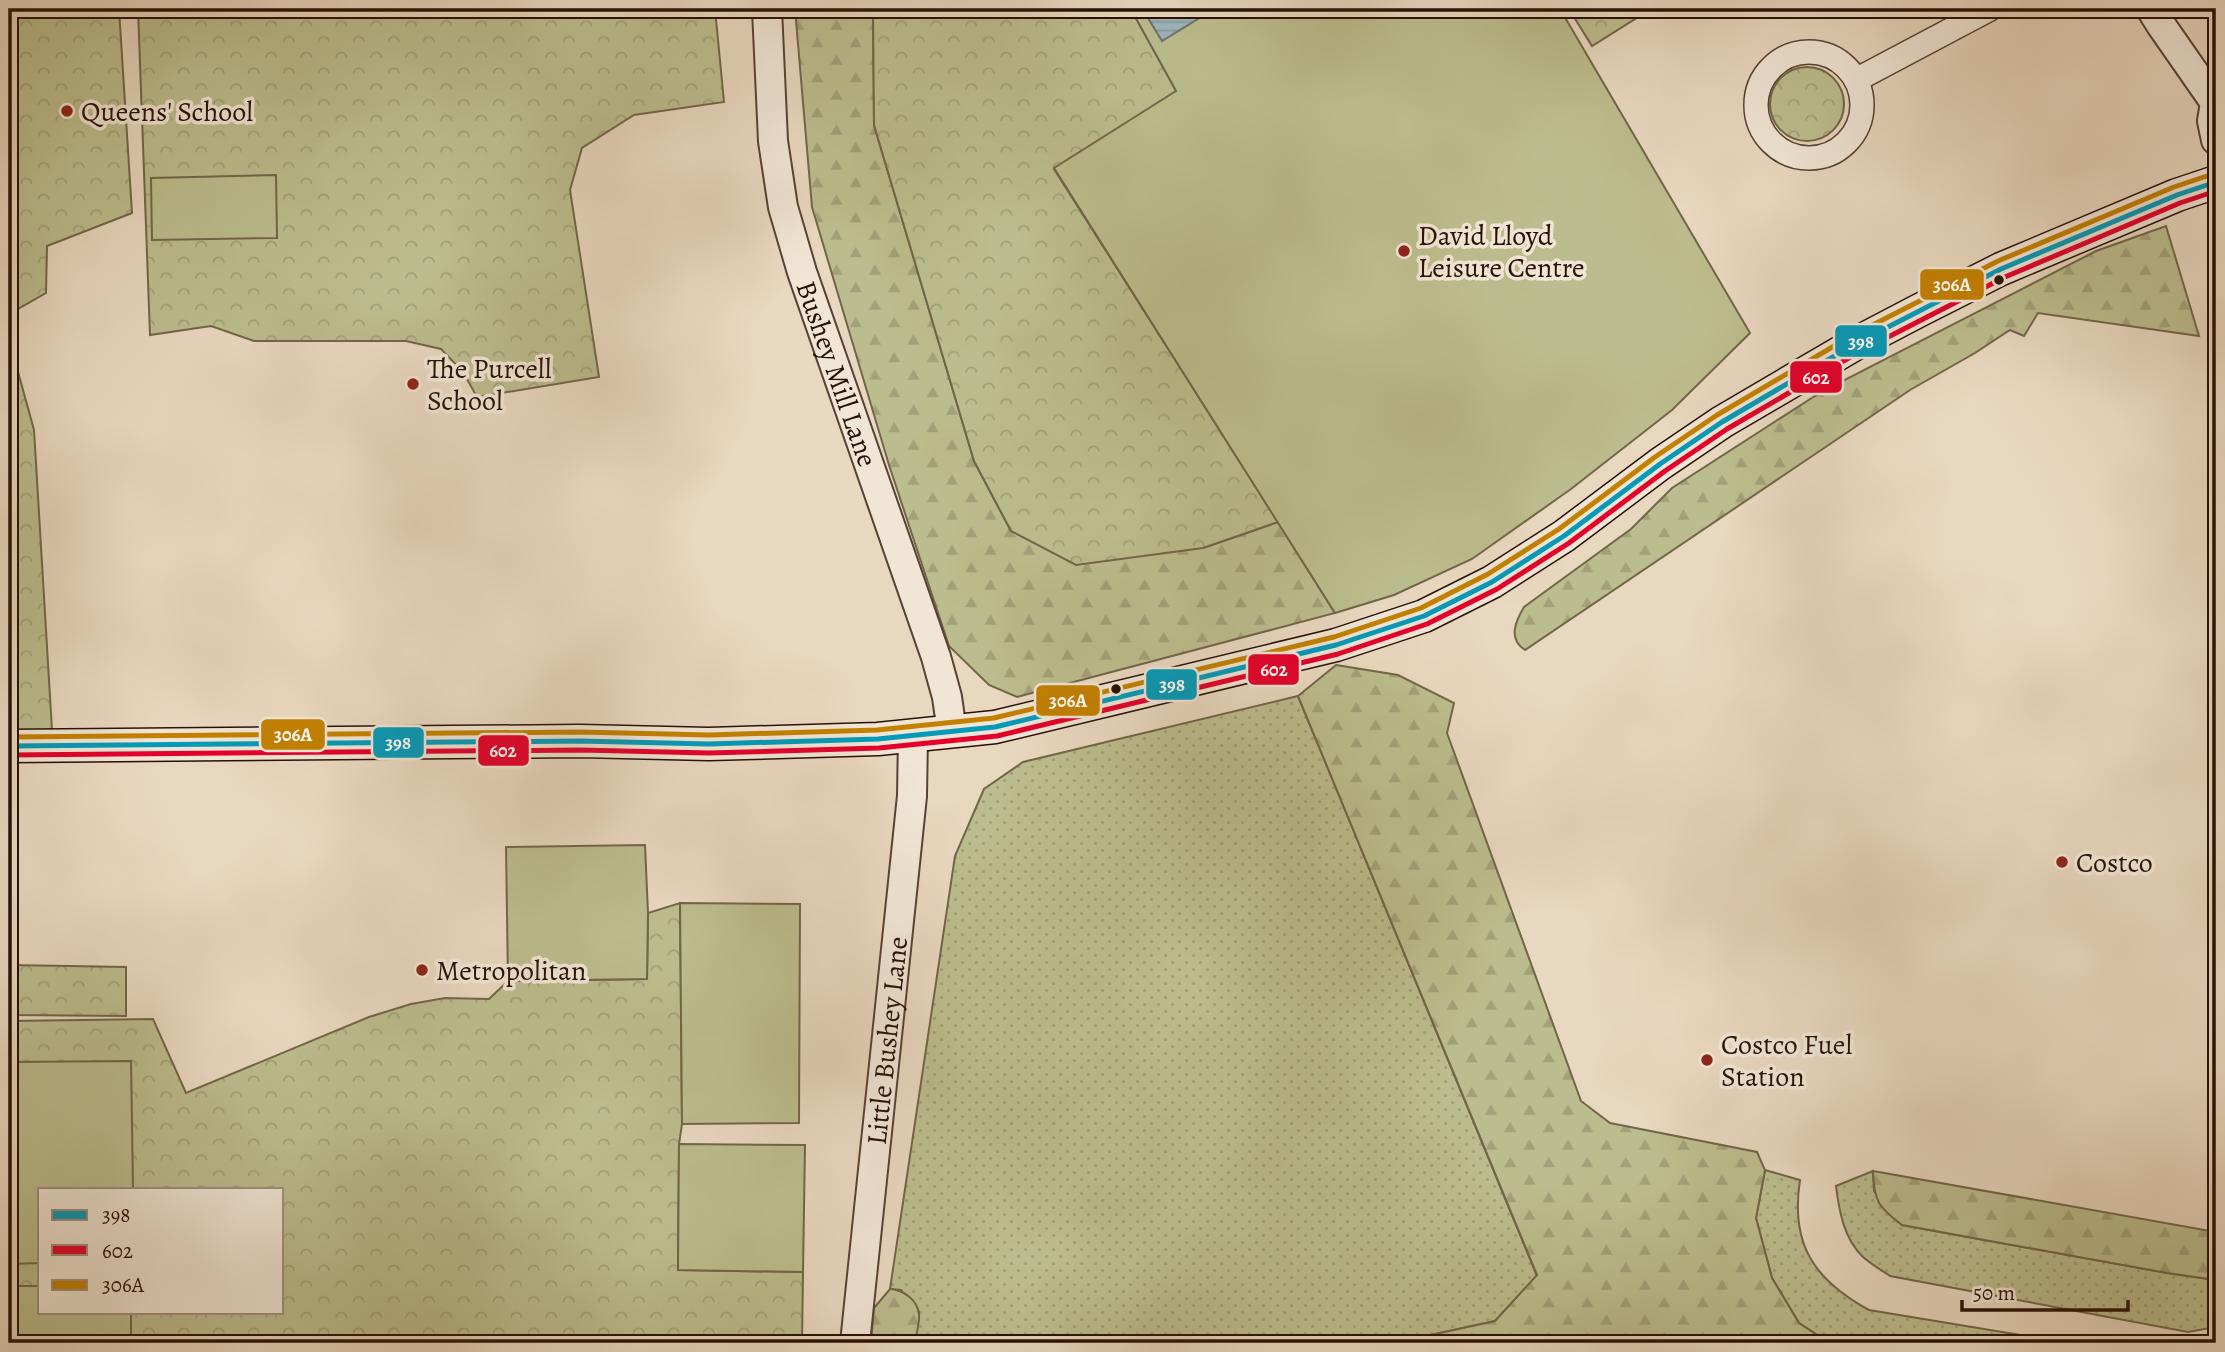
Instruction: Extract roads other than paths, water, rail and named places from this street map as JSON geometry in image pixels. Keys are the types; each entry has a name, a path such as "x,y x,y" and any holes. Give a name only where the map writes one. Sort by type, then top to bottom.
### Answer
{"main road":[{"path":"9,746 580,741 709,744 878,739 995,727 1336,645 1423,616 1492,582 1527,561 1722,422 1855,344 2001,269 2177,195 2216,182"}],"street":[{"name":"Bushey Mill Lane","path":"768,9 773,141 783,207 802,272 936,657 947,697 952,732"},
{"path":"1856,80 1990,9"},
{"path":"2151,9 2213,95 2212,121 2216,141"},
{"path":"1809,51 1826,54 1842,63 1856,80 1863,109 1858,126 1849,141 1835,152 1819,158 1801,158 1784,153 1769,142 1759,127 1755,110 1756,92 1763,75 1775,62 1791,54 1809,51"},
{"name":"Little Bushey Lane","path":"855,1343 912,796 913,736"}],"water":[{"path":"1163,9 1214,9 1162,41 1148,18"}],"place":[{"name":"Queens' School","path":"67,111"},
{"name":"David Lloyd Leisure Centre","path":"1404,251"},
{"name":"The Purcell School","path":"413,384"},
{"name":"Costco","path":"2062,862"},
{"name":"Metropolitan","path":"422,970"},
{"name":"Costco Fuel Station","path":"1707,1060"}]}
